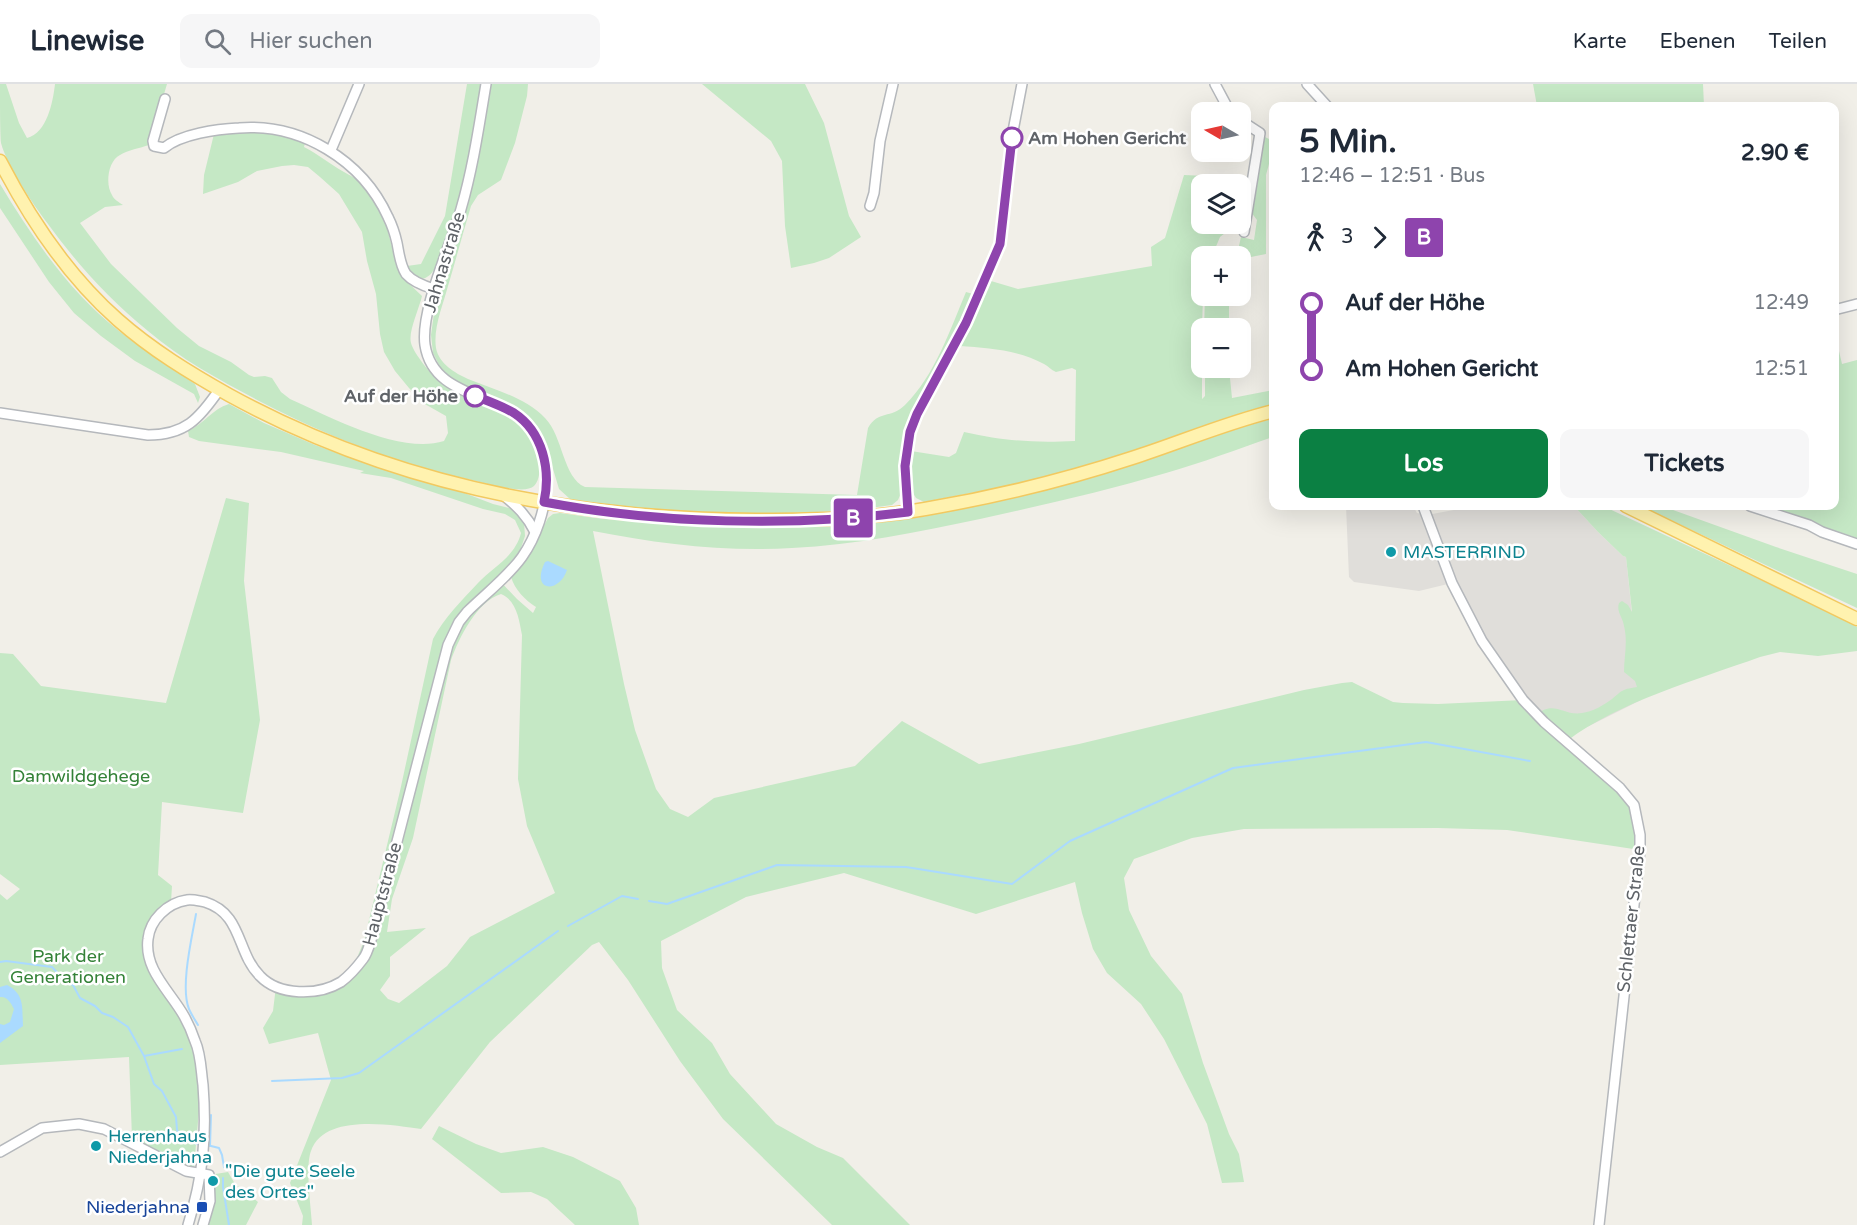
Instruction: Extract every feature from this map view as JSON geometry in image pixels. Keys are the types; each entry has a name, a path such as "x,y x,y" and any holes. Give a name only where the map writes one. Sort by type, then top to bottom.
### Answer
{"main road":[{"path":"0,161 45,237 93,297 117,320 156,350 219,390 319,440 408,470 503,495 628,513 723,520 830,520 908,512 994,495 1084,472 1269,413"},
{"path":"1634,510 1857,619"}],"street":[{"name":"Jahnastraße","path":"486,84 462,207 434,290 424,337 427,355 444,379 460,390 495,404 522,420 540,442 546,473 544,502"},
{"path":"870,206 874,193 880,141 893,84"},
{"path":"908,512 905,466 910,432 917,414 966,323 1000,244 1012,131 1023,84"},
{"path":"1215,84 1225,102"},
{"path":"1307,84 1323,102"},
{"path":"330,150 355,86"},
{"path":"165,99 153,141 154,146 164,148 172,141 223,129 260,128 288,133 330,150 362,178 384,208 400,260 407,274 422,285 434,290"},
{"path":"1251,127 1260,133 1251,189"},
{"path":"1839,309 1857,304"},
{"path":"0,413 148,435 163,435 178,431 191,423 219,390"},
{"path":"503,495 516,505 535,532"},
{"name":"Hauptstraße","path":"188,1225 201,1174 205,1111 202,1075 197,1043 184,1016 158,978 149,960 147,940 151,927 158,916 170,906 187,900 198,900 222,910 238,934 250,963 261,978 267,982 285,990 309,992 340,982 352,972 365,957 373,934 448,645 459,622 467,612 522,557 535,532 544,502"},
{"name":"Schlettaer Straße","path":"1425,510 1452,583 1482,641 1523,700 1544,722 1620,788 1634,805 1638,820 1640,849 1599,1225"},
{"path":"1762,510 1857,544"},
{"path":"0,1152 42,1128 79,1124 104,1129 186,1171 209,1174 210,1201 203,1225"}],"shaded area":[{"path":"1346,510 1415,510 1417,513 1427,515 1454,510 1578,510 1626,557 1641,700 1581,730 1566,741 1544,722 1482,641 1452,583 1419,591 1354,582 1349,577"}],"green space":[{"path":"0,84 6,84 19,123 27,138 40,130 48,116 55,84 167,84 149,145 120,155 110,167 108,179 110,190 114,198 123,205 105,207 80,223 111,264 177,328 199,346 231,362 249,375 272,378 281,392 290,399 345,424 387,439 427,444 444,441 448,433 446,416 423,403 395,371 384,352 376,294 362,232 339,194 308,167 294,165 257,171 238,182 203,194 204,175 214,134 236,131 276,133 305,143 304,147 358,180 373,199 389,231 398,269 403,278 422,296 410,338 416,353 428,370 441,382 514,420 526,431 534,444 539,462 539,474 534,486 529,489 511,489 412,465 362,447 313,427 250,396 205,371 161,342 120,307 82,267 21,185 1,143"},
{"path":"467,84 482,84 457,209 434,270 423,279 416,277 407,266 421,264 445,216"},
{"path":"491,84 528,84 527,96 515,143 501,180 478,195 471,206 437,325 435,340 440,359 463,377 509,395 528,405 545,418 556,435 572,475 585,487 857,495 868,428 876,419 900,409 916,393 941,352 966,292 973,294 905,430 901,449 901,493 898,500 892,505 848,511 722,515 643,509 570,499 559,489 545,442 535,425 518,409 448,377 433,353 431,335 434,313 468,204"},
{"path":"702,84 805,84 824,123 849,216 861,237 829,258 791,268 785,226 782,161 771,141"},
{"path":"1533,84 1703,84 1704,102 1536,102"},
{"path":"1263,136 1269,139 1269,164 1266,175 1266,254 1251,257 1251,246 1239,246 1241,237 1254,240 1257,220 1251,212"},
{"path":"1184,175 1191,175 1191,234 1224,234 1216,246 1191,246 1191,306 1203,306 1202,318 1191,318 1191,378 1202,378 1202,399 1205,396 1205,378 1230,378 1232,398 1269,391 1269,405 1129,453 1033,481 924,502 916,498 910,481 911,451 949,457 956,453 964,432 1019,441 1075,441 1076,370 1072,368 1056,372 1034,359 1014,353 960,346 991,281 1018,289 1152,266 1151,247 1165,238"},
{"path":"0,184 39,244 84,299 128,338 195,384 200,397 198,403 194,394 135,361 74,313 49,282 0,208"},
{"path":"1205,306 1229,306 1229,318 1204,318"},
{"path":"1839,351 1842,364 1857,360 1857,544 1761,510 1839,510"},
{"path":"229,404 264,423 315,445 374,466 513,509 524,522 525,536 520,551 497,578 533,613 536,607 521,594 511,577 528,557 548,518 553,514 642,522 807,527 851,526 894,521 927,516 1035,491 1132,464 1247,425 1269,420 1269,438 1179,469 1050,503 887,537 816,546 742,549 667,543 593,531 635,730 656,789 670,809 688,817 714,798 855,766 902,721 979,764 1079,744 1304,690 1352,682 1393,702 1438,704 1523,700 1537,714 1549,708 1575,713 1590,711 1605,704 1622,691 1637,687 1635,681 1624,672 1626,638 1618,609 1622,601 1632,612 1626,557 1578,510 1612,510 1825,610 1857,627 1857,651 1818,656 1780,652 1760,657 1634,703 1587,727 1567,741 1634,805 1640,850 1507,830 1244,829 1192,838 1134,859 1124,878 1129,910 1151,956 1182,994 1203,1063 1229,1134 1239,1154 1244,1182 1222,1183 1207,1124 1164,1039 1141,1004 1107,973 1093,949 1075,882 976,914 844,873 746,897 661,941 662,968 677,1010 712,1043 730,1074 776,1124 817,1147 843,1158 910,1225 832,1225 723,1119 680,1061 628,980 599,942 592,945 490,1042 421,1129 360,1124 330,1131 318,1139 311,1151 308,1167 312,1225 302,1225 303,1216 290,1183 331,1080 318,1033 269,1044 263,1028 273,1011 276,986 285,990 330,986 354,965 364,941 433,639 442,624 460,603 514,549 521,533 515,520 505,514 483,509 391,478 360,473 364,471 281,452 199,441 189,437 188,431","holes":["501,594 511,601 522,635 518,779 527,826 555,893 470,937 447,966 399,1003 388,999 380,990 390,976 390,957 426,928 387,932 392,899 413,838 451,660 464,631 484,604"]},
{"path":"226,498 249,503 244,581 260,720 243,813 162,802 158,875 172,886 171,902 155,913 143,940 144,951 156,982 180,1017 193,1044 200,1099 194,1167 189,1170 132,1138 129,1057 0,1065 0,894 7,900 20,889 0,874 0,653 13,654 41,686 166,703"},
{"path":"1649,510 1673,510 1857,574 1857,608"},
{"path":"439,1126 501,1153 543,1147 573,1157 620,1181 636,1208 639,1225 575,1225 547,1199 531,1192 501,1193 432,1139"},
{"path":"228,1172 235,1184 258,1202 246,1225 203,1225 209,1175"}],"water":[{"path":"548,561 567,570 563,578 553,586 543,584 541,579 541,572 545,562"},
{"path":"7,985 20,997 23,1026 0,1043 0,1024 10,1022 14,1009 7,999 0,997 0,987"}],"waterway":[{"path":"649,901 667,904 777,865 906,867 1012,884 1070,841 1233,768 1426,742 1530,761"},
{"path":"568,926 622,896 638,899"},
{"path":"196,914 186,988 189,1009 198,1025"},
{"path":"272,1081 342,1078 359,1073 558,931"},
{"path":"0,962 52,967 65,981 73,985 80,998 128,1027 144,1056 154,1084 162,1091 176,1117 177,1130 184,1140 201,1145"},
{"path":"144,1056 182,1049"},
{"path":"210,1146 211,1115"},
{"path":"207,1145 219,1148 224,1167"},
{"path":"223,1178 229,1225"}],"bus line":[{"name":"B","path":"475,396 515,414 535,434 540,442 545,462 546,495 544,502 576,508 723,520 830,520 908,512 905,454 910,432 926,396 966,323 1000,244 1012,138"}],"place":[{"name":"Am Hohen Gericht","path":"1012,138"},
{"name":"Auf der Höhe","path":"475,396"},
{"name":"MASTERRIND","path":"1391,552"},
{"name":"Herrenhaus Niederjahna","path":"96,1146"},
{"name":"\"Die gute Seele des Ortes\"","path":"213,1181"},
{"name":"Niederjahna","path":"202,1207"}],"park label":[{"name":"Damwildgehege","path":"81,776"},
{"name":"Park der Generationen","path":"68,966"}]}
